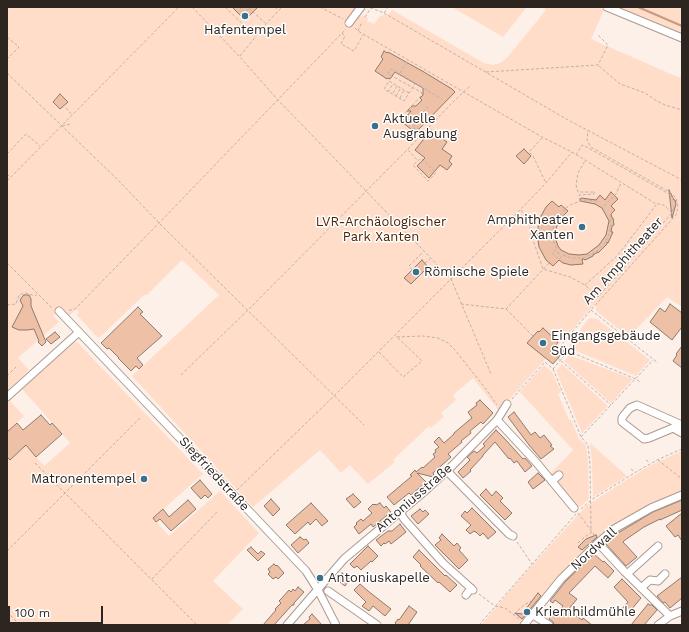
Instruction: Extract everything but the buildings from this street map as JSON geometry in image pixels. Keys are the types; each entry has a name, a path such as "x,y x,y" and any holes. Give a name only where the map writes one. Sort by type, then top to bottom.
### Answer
{"street":[{"path":"349,23 360,7"},
{"path":"607,7 682,38"},
{"name":"Siegfriedstraße","path":"60,310 79,332 306,571 318,590 336,625"},
{"path":"7,397 79,332"},
{"name":"Antoniusstraße","path":"288,625 344,559 425,492 497,420 507,404"},
{"path":"682,425 637,405 630,408 622,418 622,422 644,439 673,428 682,433"},
{"path":"497,420 536,462 576,510"},
{"path":"447,471 511,533"},
{"path":"552,481 559,475"},
{"name":"Nordwall","path":"523,623 533,615 561,579 597,541 629,520 682,495"},
{"path":"400,512 404,519 443,563 472,589 466,595"},
{"path":"597,541 627,574 670,616"},
{"path":"627,574 658,546"},
{"path":"641,588 650,580 658,581 665,574"},
{"path":"328,591 377,625"},
{"path":"658,625 670,616 682,611"},
{"path":"533,615 549,625"}],"path":[{"path":"7,181 179,7"},
{"path":"192,7 239,56 278,100 430,259 451,279 491,374"},
{"path":"225,7 256,36"},
{"path":"239,7 244,13 250,8 266,24"},
{"path":"275,7 278,10"},
{"path":"239,56 282,7"},
{"path":"320,7 353,25 358,31 408,60 542,137 572,152 656,204 661,204 672,213"},
{"path":"365,17 370,7 384,13 588,130 682,180"},
{"path":"384,13 388,7"},
{"path":"358,31 362,22"},
{"path":"7,264 38,294 60,310 69,311 75,309 347,28 349,23"},
{"path":"342,33 345,36 341,44 354,51 363,34"},
{"path":"598,35 608,45 598,65"},
{"path":"7,37 19,47 7,59"},
{"path":"400,74 408,60"},
{"path":"485,72 598,65 620,84 641,91 665,105 682,110"},
{"path":"423,133 408,120 410,118 405,114 422,95 421,92 388,74 391,69 442,99"},
{"path":"7,73 118,180 159,223 364,425"},
{"path":"409,93 389,81 384,89 404,101 416,83"},
{"path":"388,92 393,84"},
{"path":"392,94 397,86"},
{"path":"181,376 471,86"},
{"path":"396,96 400,88"},
{"path":"400,98 404,90"},
{"path":"412,124 428,107"},
{"path":"66,108 72,115"},
{"path":"61,126 71,124"},
{"name":"Am Amphitheater","path":"568,351 561,345 676,215 678,207 676,198 671,193 591,146 588,140 588,130"},
{"path":"7,154 26,134 40,147"},
{"path":"542,137 529,152 546,183"},
{"path":"576,155 582,145 585,146 668,194 673,200"},
{"path":"407,150 418,161"},
{"path":"234,494 521,210 572,152"},
{"path":"421,158 436,173 428,181 413,165 418,161 421,158"},
{"path":"580,201 580,195 594,194 595,192 578,192 576,185 578,173 585,160"},
{"path":"7,174 11,177"},
{"path":"604,206 616,194 621,183"},
{"path":"597,201 580,201 567,207 557,219 555,224 553,238 557,249 552,252 559,259 563,255 571,258 583,258 596,252 605,243 609,234 611,225 610,215"},
{"path":"585,285 618,255 656,204"},
{"path":"543,269 570,277 585,285 598,297 672,213 674,206"},
{"path":"521,210 529,222 531,234 543,269"},
{"path":"412,270 409,266 424,252"},
{"path":"425,263 430,259"},
{"path":"506,309 549,263"},
{"path":"7,306 16,304 19,295 26,293 35,296 38,294"},
{"path":"461,304 506,309 534,336"},
{"path":"591,310 658,363"},
{"path":"378,352 403,377 422,361 395,335"},
{"path":"397,337 423,336 438,338 448,343 486,389 502,412"},
{"path":"550,351 611,406"},
{"path":"553,369 568,351 636,378 640,382"},
{"path":"581,437 653,360"},
{"path":"507,404 545,362 553,369 581,437 588,445 590,464 591,530"},
{"path":"7,376 16,367"},
{"path":"7,551 140,418"},
{"path":"479,625 532,565 576,510 636,472 657,460 682,449"},
{"path":"646,460 651,464"},
{"path":"657,460 682,479"},
{"path":"35,463 197,625"},
{"path":"632,469 636,472"},
{"path":"576,510 593,532 597,541"},
{"path":"151,580 218,511"},
{"path":"578,543 593,532"},
{"path":"511,533 532,565"},
{"path":"472,589 495,606 505,608 523,623"},
{"path":"514,615 524,605 531,601"},
{"path":"7,612 20,625"}],"green space":[{"name":"LVR-Archäologischer Park Xanten","path":"7,7 358,7 355,13 361,17 362,15 368,18 367,21 374,24 380,16 389,14 392,10 484,63 493,65 506,59 546,10 543,7 598,7 604,10 591,39 680,78 682,75 682,307 667,297 629,337 596,311 595,304 499,411 473,378 453,395 456,400 441,413 444,417 431,428 429,426 393,460 395,462 368,484 350,465 341,473 320,450 253,507 132,376 219,295 182,260 147,295 144,295 100,337 97,337 77,315 79,312 76,309 69,316 61,308 53,316 59,322 18,358 29,370 7,391"},
{"path":"452,7 527,7 503,37"},
{"path":"616,7 682,7 682,36"},
{"path":"588,319 597,319 650,360 636,376 572,349 569,346"},
{"path":"75,342 78,343 203,474 153,518 169,536 220,491 259,533 213,581 243,609 227,625 7,625 7,395 11,399 10,401 24,416 11,428 44,466 70,443 22,389"},
{"path":"569,355 633,379 611,403 564,361"},
{"path":"562,364 608,406 582,433 556,371"},
{"path":"544,365 552,372 561,392 558,394 569,420 571,420 579,439 586,445 588,459 589,499 576,510 548,476 573,450 520,392"},
{"path":"590,443 627,476 593,497 592,463"},
{"path":"682,451 682,495 629,520 561,579 524,625 481,625 518,581 586,506 651,465"}],"waterway":[{"path":"638,7 682,26"}],"place":[{"name":"Hafentempel","path":"245,16"},
{"name":"Aktuelle Ausgrabung","path":"375,126"},
{"name":"Amphitheater Xanten","path":"582,227"},
{"name":"Römische Spiele","path":"416,272"},
{"name":"Eingangsgebäude Süd","path":"543,343"},
{"name":"Matronentempel","path":"144,479"},
{"name":"Antoniuskapelle","path":"320,578"},
{"name":"Kriemhildmühle","path":"527,612"}]}
